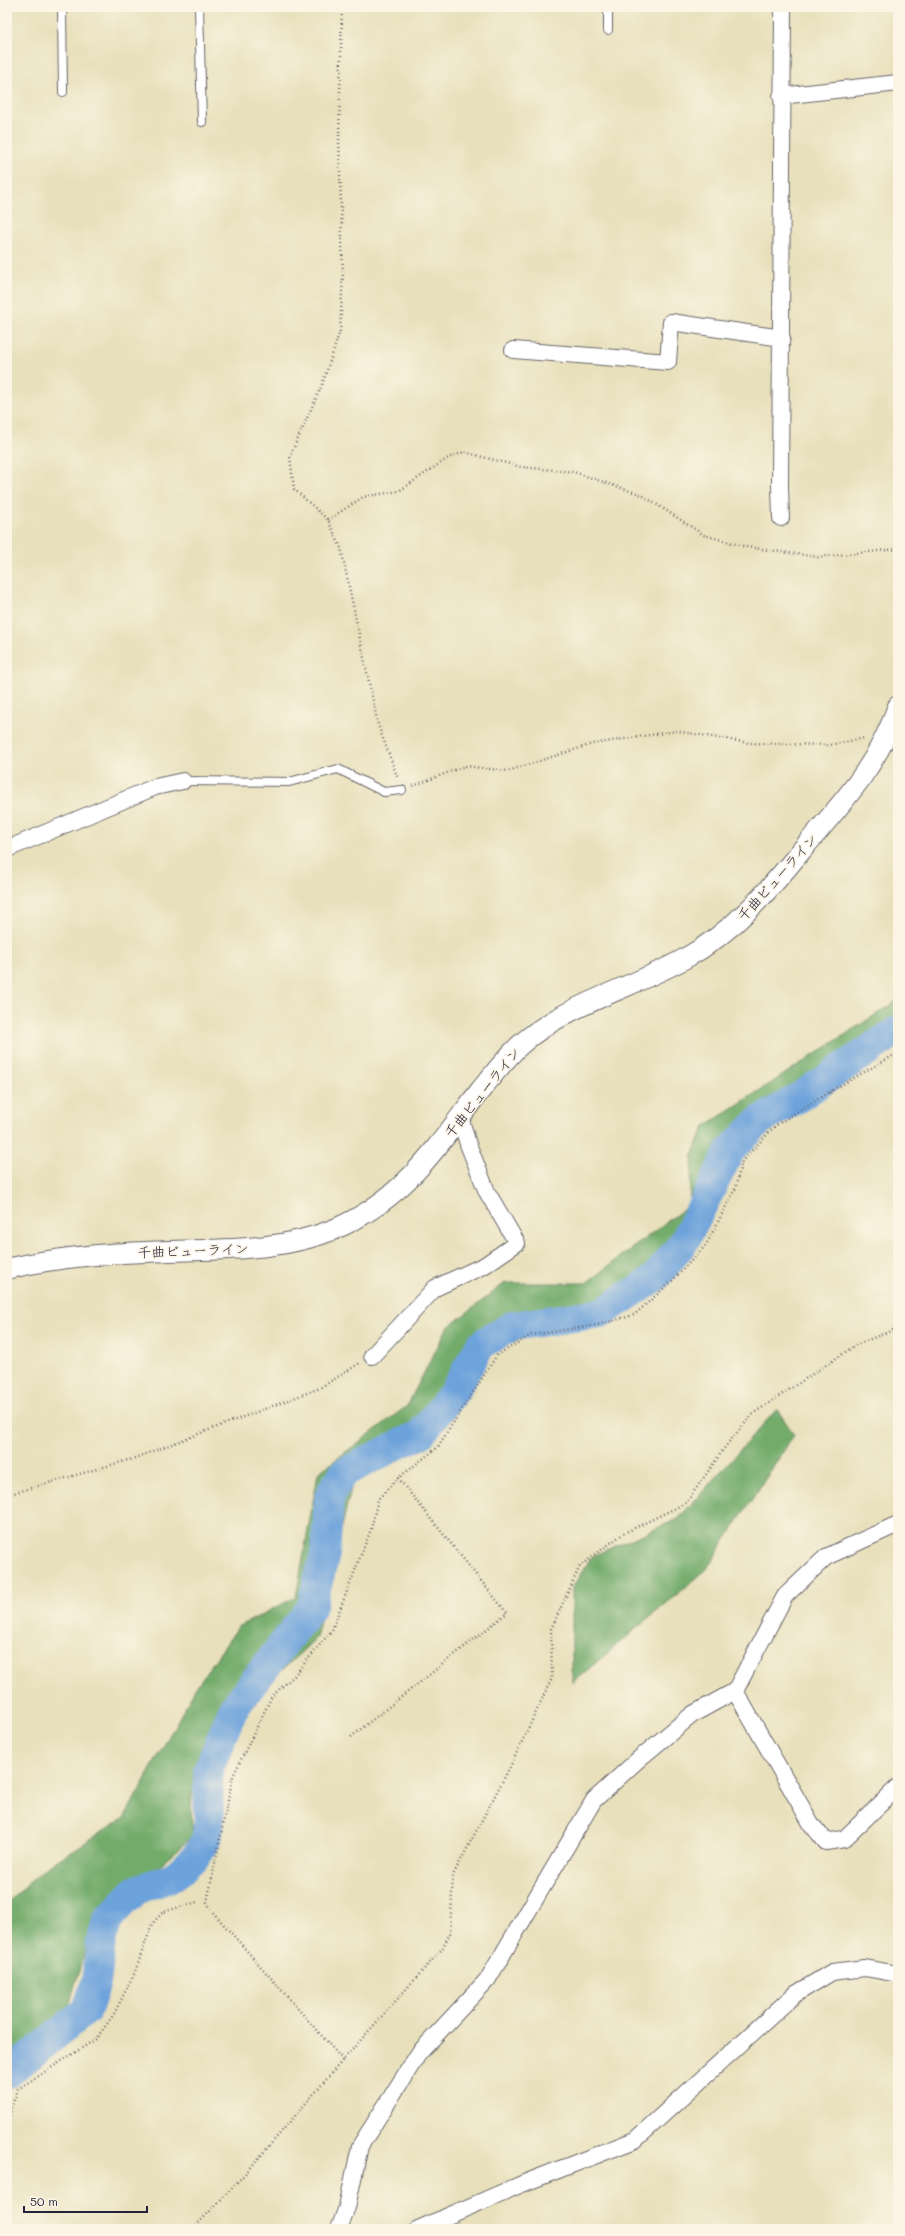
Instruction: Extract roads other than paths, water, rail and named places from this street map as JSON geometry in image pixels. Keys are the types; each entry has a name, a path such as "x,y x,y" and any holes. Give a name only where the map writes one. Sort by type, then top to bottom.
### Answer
{"street":[{"path":"781,518 781,96 783,7"},
{"path":"781,96 898,83"},
{"path":"513,350 668,362 671,322 782,338"},
{"name":"千曲ビューライン","path":"7,1268 66,1258 123,1252 258,1248 301,1241 335,1229 369,1212 402,1186 432,1154 500,1066 519,1046 542,1028 574,1010 681,961 707,946 735,924 761,899 850,794 889,734 898,706"},
{"path":"7,849 155,787 183,781"},
{"path":"372,1356 435,1288 485,1265 517,1243 487,1192 468,1144 460,1117"},
{"path":"339,2229 348,2207 360,2146 419,2053 488,1978 594,1800 640,1758 694,1714 735,1691 785,1596 826,1557 898,1524"},
{"path":"735,1691 812,1826 826,1842 844,1838 898,1787"},
{"path":"418,2229 522,2184 635,2140 706,2073 794,1995 832,1972 866,1968 898,1974"}],"lane":[{"path":"62,7 63,92"},
{"path":"199,7 202,122"},
{"path":"608,7 608,30"},
{"path":"183,781 290,782 338,768 384,792 402,790"}],"waterway":[{"path":"7,2074 87,2010 96,1983 101,1941 108,1919 136,1890 175,1876 196,1856 206,1840 209,1822 208,1771 233,1709 311,1608 325,1554 329,1501 333,1489 345,1472 401,1443 420,1435 454,1392 480,1346 488,1340 512,1326 601,1313 655,1278 684,1242 730,1151 759,1121 801,1096 898,1030"}]}
